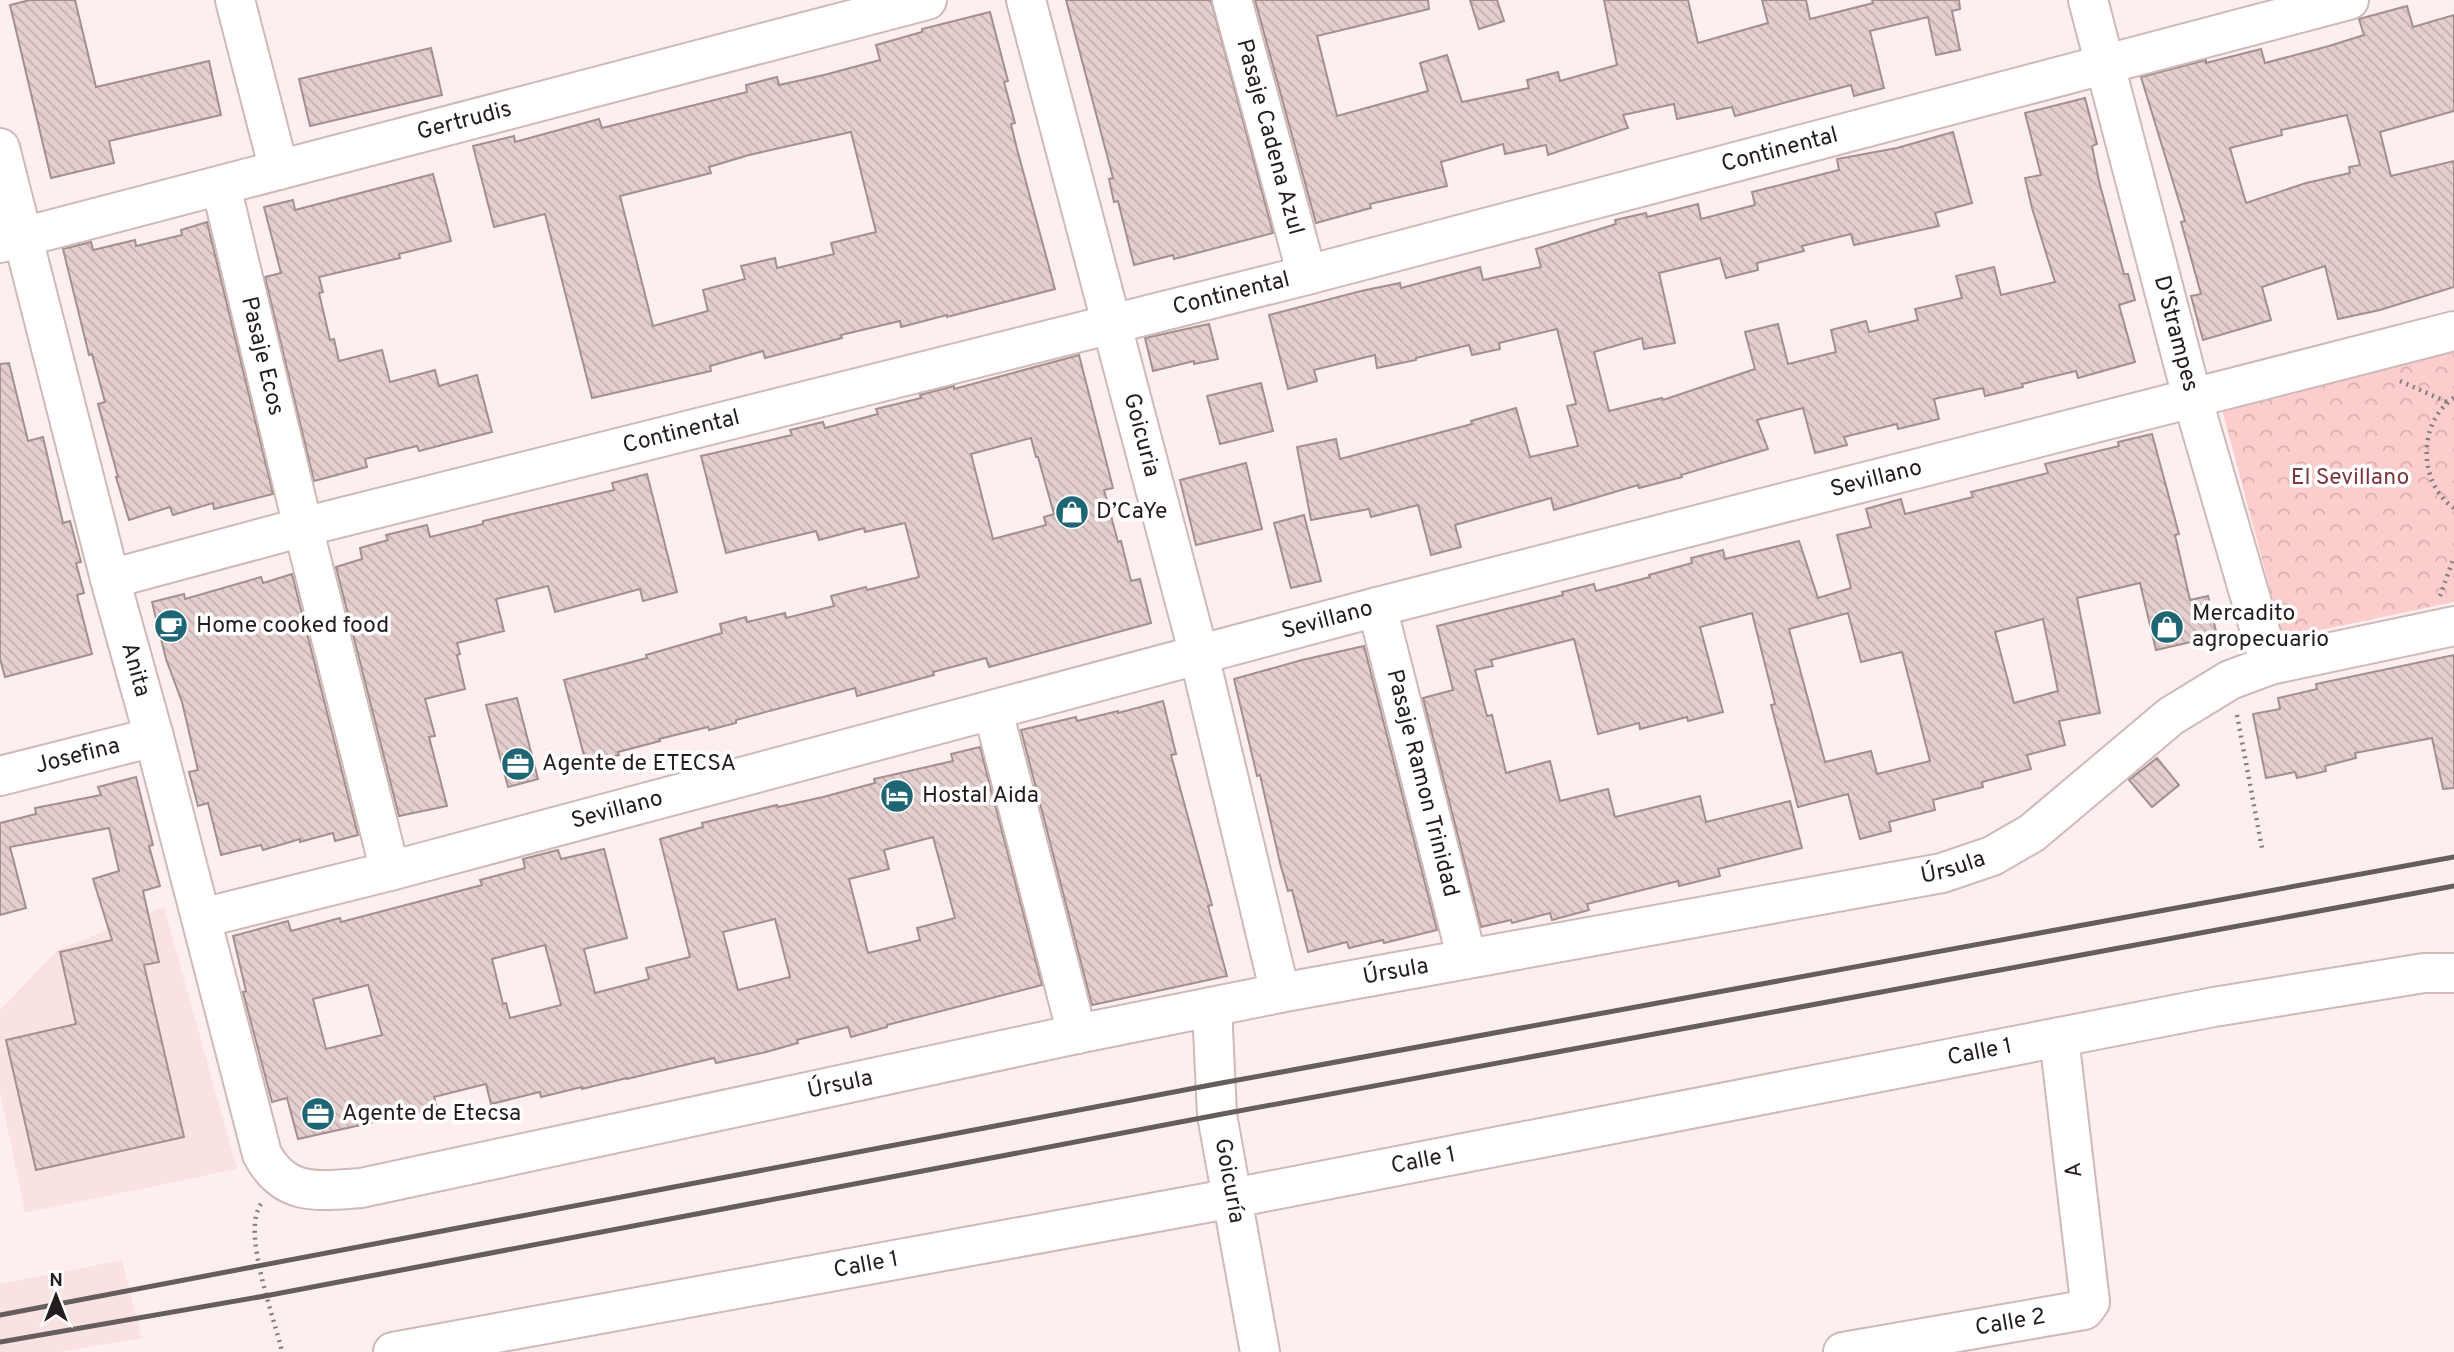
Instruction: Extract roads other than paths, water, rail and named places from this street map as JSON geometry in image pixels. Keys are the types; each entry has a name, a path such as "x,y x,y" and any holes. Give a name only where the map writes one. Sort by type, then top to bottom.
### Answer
{"street":[{"path":"235,0 279,170"},
{"name":"Gertrudis","path":"11,240 927,0"},
{"name":"Goicuria","path":"1026,0 1199,655 1280,993"},
{"name":"Pasaje Cadena Azul","path":"1232,0 1307,275"},
{"name":"D'Strampes","path":"2088,0 2192,397 2270,665"},
{"name":"Continental","path":"110,579 303,527 1307,275 2349,0"},
{"name":"Anita","path":"0,148 11,240 154,737 262,1154 271,1171 285,1183"},
{"name":"Pasaje Ecos","path":"221,186 390,871"},
{"name":"Sevillano","path":"202,918 390,871 1377,607 2454,331"},
{"name":"Pasaje Ramon Trinidad","path":"1377,607 1467,960"},
{"name":"Úrsula","path":"285,1183 313,1191 360,1188 1280,993 1942,873 1992,856 2032,833 2171,716 2230,680 2270,665 2454,625"},
{"path":"993,711 1077,1034"},
{"name":"Josefina","path":"0,776 154,737"},
{"name":"Calle 1","path":"393,1352 1233,1198 2214,1007 2424,974 2454,973"},
{"name":"Goicuría","path":"1212,1007 1217,1115 1261,1352"},
{"name":"A","path":"2059,1037 2090,1302"},
{"name":"Calle 2","path":"1843,1352 2084,1310 2090,1302"}],"railway":[{"path":"0,1315 1216,1084 2454,857"},
{"path":"0,1342 265,1296 1217,1115 2454,886"}],"place":[{"name":"D’CaYe","path":"1072,512"},
{"name":"Home cooked food","path":"171,626"},
{"name":"Mercadito agropecuario","path":"2167,627"},
{"name":"Agente de ETECSA","path":"518,764"},
{"name":"Hostal Aida","path":"897,796"},
{"name":"Agente de Etecsa","path":"318,1114"}],"park label":[{"name":"El Sevillano","path":"2350,478"}]}
